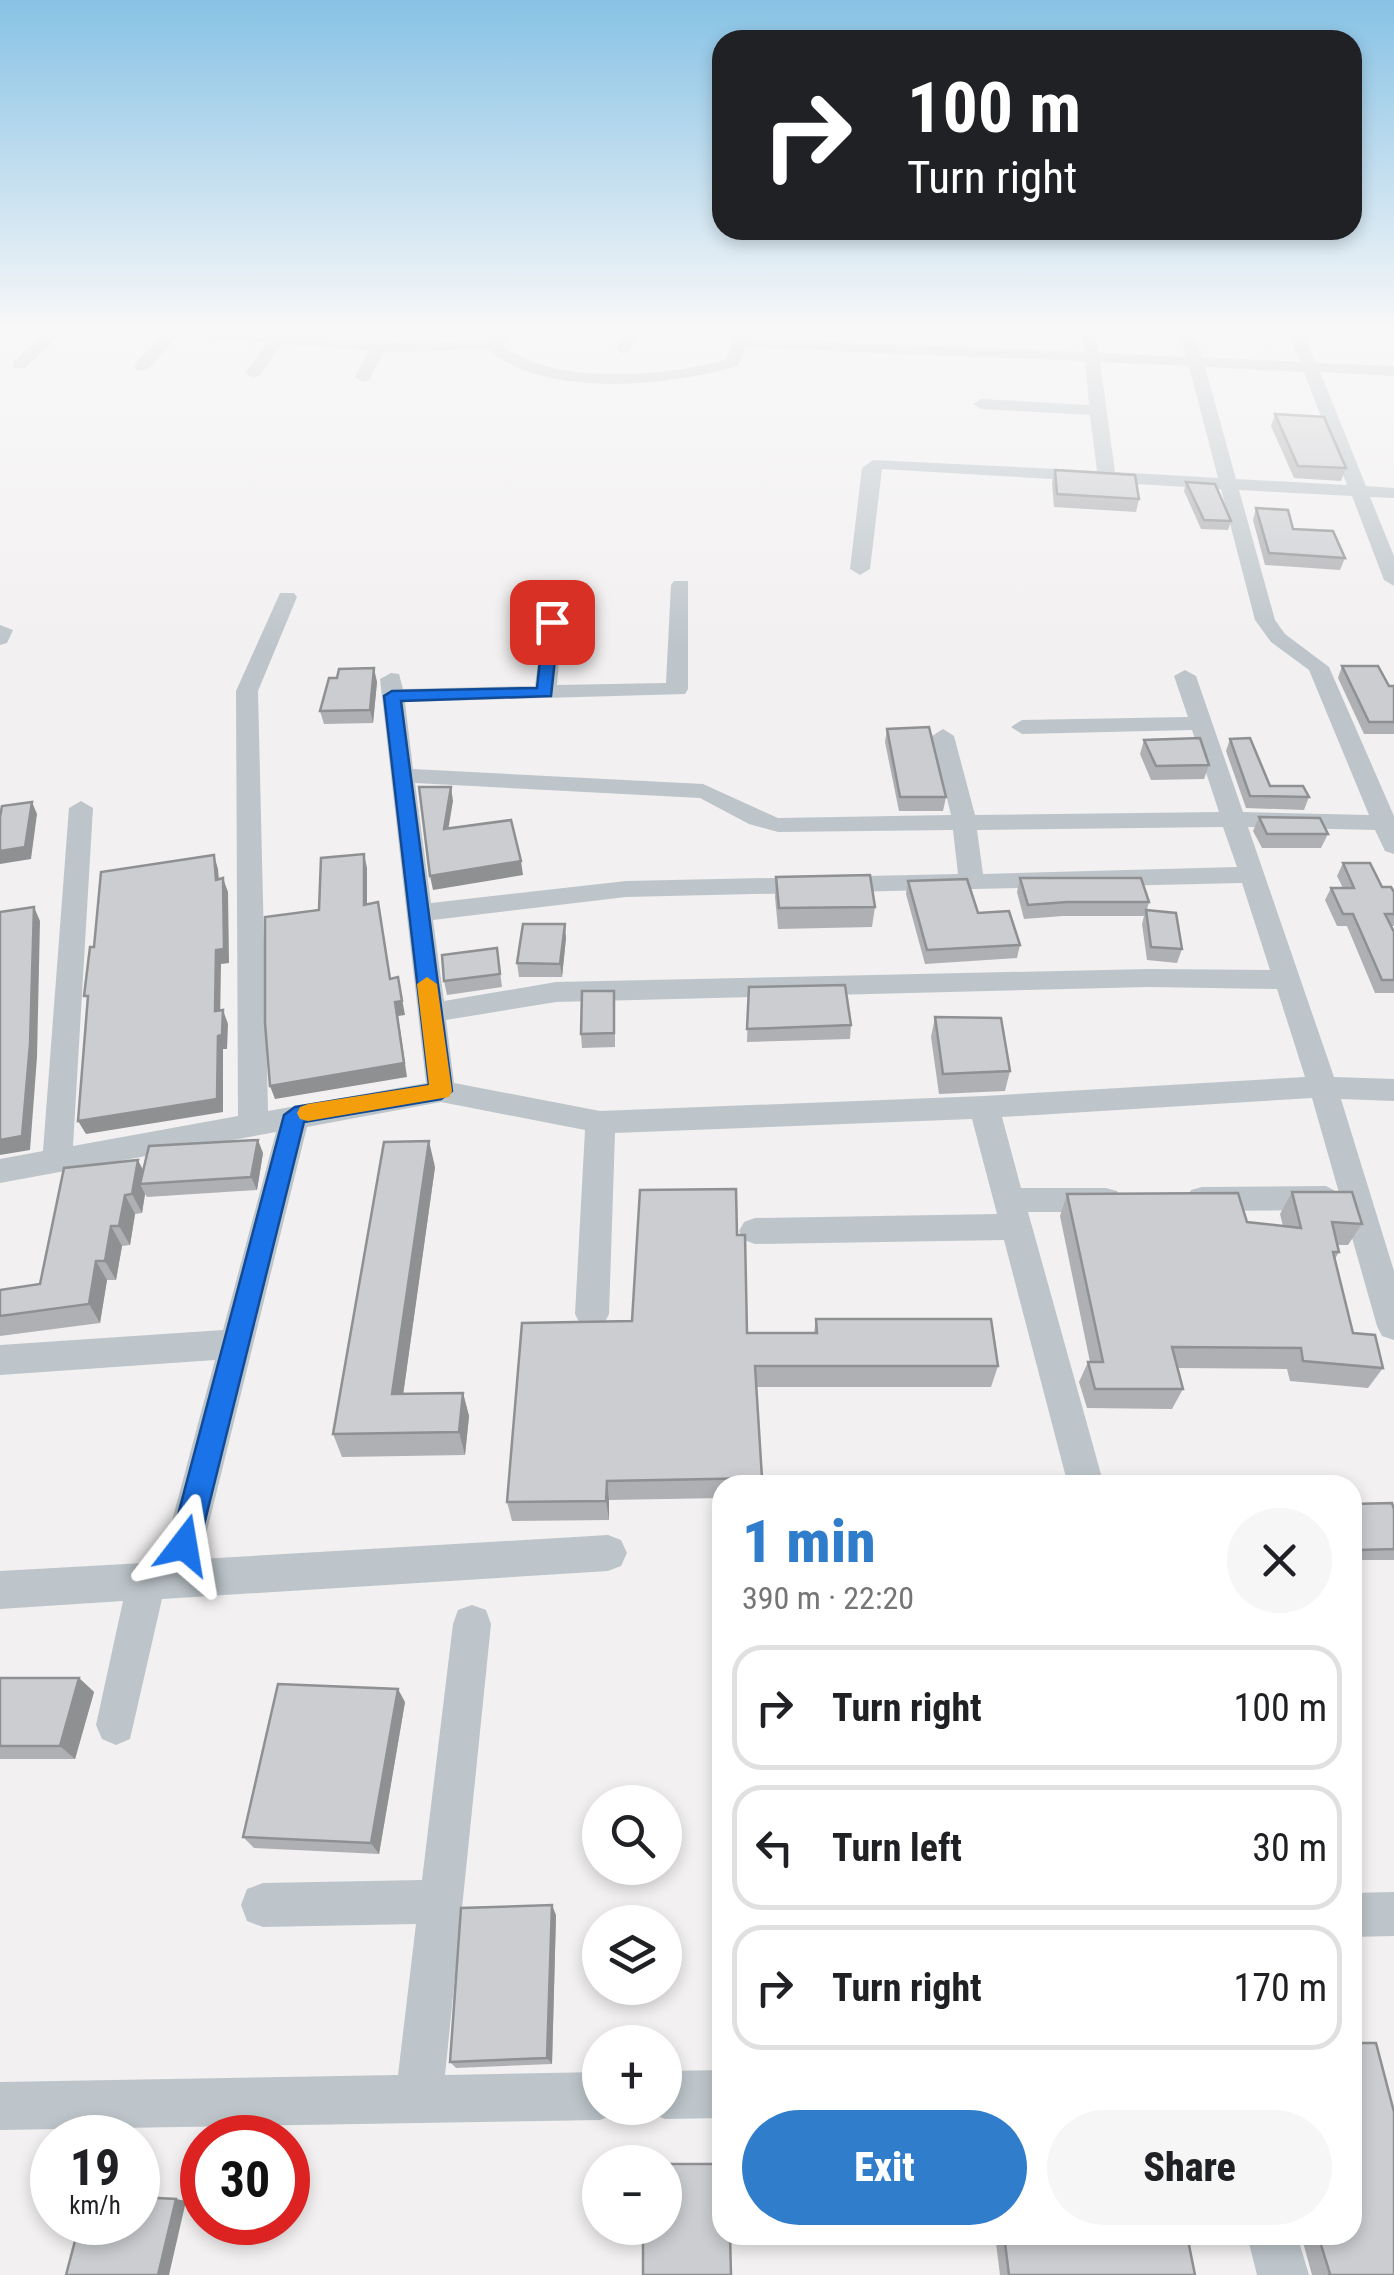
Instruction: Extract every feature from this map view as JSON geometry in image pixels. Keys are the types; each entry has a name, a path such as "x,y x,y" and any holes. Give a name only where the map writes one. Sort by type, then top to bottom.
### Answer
{"street":[{"path":"1102,436 1107,477"},
{"path":"1216,436 1265,620 1278,638 1318,667 1389,823 1394,846"},
{"path":"1336,436 1394,580"},
{"path":"860,569 871,468 879,464 1394,493"},
{"path":"1166,480 1172,504"},
{"path":"441,1091 392,688 545,693 676,690 681,584"},
{"path":"545,693 555,587"},
{"path":"253,1122 247,691 288,597"},
{"path":"1185,676 1323,1087 1394,1326"},
{"path":"1022,727 1200,722"},
{"path":"943,736 964,820 972,882"},
{"path":"402,775 703,791 721,797 754,821 778,825 1232,819 1389,823"},
{"path":"57,1162 82,808"},
{"path":"418,913 626,890 1251,875"},
{"path":"431,1012 556,992 1149,978 1286,980"},
{"path":"0,1170 441,1091 600,1122 984,1107 1323,1087 1394,1090"},
{"path":"984,1107 1083,1475"},
{"path":"116,1725 236,1344 295,1115"},
{"path":"592,1314 600,1122"},
{"path":"755,1230 1012,1214 1153,1199 1354,1198"},
{"path":"0,1360 236,1344"},
{"path":"0,1590 608,1554"},
{"path":"418,2099 472,1624"},
{"path":"262,1906 440,1902"},
{"path":"1362,1914 1394,1914"},
{"path":"682,2095 712,2094"},
{"path":"0,2106 582,2096"},
{"path":"1275,2245 1283,2275"}],"building":[{"path":"1285,436 1332,436 1346,468 1298,466"},
{"path":"1055,470 1135,475 1139,499 1057,494"},
{"path":"1186,482 1215,484 1231,521 1204,520"},
{"path":"1256,508 1288,510 1293,529 1333,531 1345,558 1269,553"},
{"path":"1342,666 1378,666 1389,686 1394,686 1394,722 1369,722"},
{"path":"374,668 370,710 320,711 329,678 337,678 339,669"},
{"path":"929,727 946,797 900,797 887,729"},
{"path":"1200,738 1209,765 1156,766 1144,740"},
{"path":"1250,738 1270,786 1303,786 1309,797 1250,796 1230,739"},
{"path":"419,787 451,787 444,829 511,820 521,861 430,876"},
{"path":"32,802 25,847 0,851 2,806"},
{"path":"1259,817 1320,818 1328,834 1267,834"},
{"path":"364,854 364,905 378,902 390,979 398,977 402,1001 395,1002 404,1063 270,1086 265,1023 265,917 319,910 321,858"},
{"path":"214,855 216,880 223,878 224,949 216,950 215,1011 223,1010 222,1035 218,1036 217,1099 78,1121 88,996 84,996 90,947 94,947 101,872"},
{"path":"1343,863 1370,863 1382,887 1391,887 1394,892 1394,914 1385,914 1394,932 1394,980 1382,980 1353,914 1343,914 1331,888 1354,888"},
{"path":"870,875 875,907 779,908 776,877"},
{"path":"1020,878 1141,878 1149,902 1028,905"},
{"path":"967,879 978,913 1009,911 1020,945 927,950 908,881"},
{"path":"34,907 30,1044 22,1136 0,1140 0,912"},
{"path":"1146,910 1176,913 1182,949 1151,947"},
{"path":"523,924 565,924 560,964 517,963"},
{"path":"497,948 500,974 444,981 442,955"},
{"path":"845,985 851,1025 747,1029 749,987"},
{"path":"582,991 614,991 614,1033 581,1034"},
{"path":"935,1017 1001,1018 1010,1071 943,1074"},
{"path":"258,1140 251,1177 140,1184 149,1146"},
{"path":"429,1141 392,1394 463,1393 459,1432 333,1434 384,1142"},
{"path":"138,1160 132,1194 125,1195 119,1226 111,1226 105,1261 96,1261 89,1304 0,1316 0,1290 40,1284 64,1168"},
{"path":"736,1189 737,1235 745,1235 747,1333 817,1333 816,1319 991,1319 998,1366 755,1366 762,1475 607,1481 606,1501 507,1502 522,1323 632,1321 640,1190"},
{"path":"1292,1192 1352,1192 1362,1224 1332,1222 1339,1252 1333,1252 1353,1333 1375,1335 1383,1368 1303,1361 1301,1348 1172,1347 1183,1389 1095,1389 1088,1362 1103,1362 1067,1194 1238,1193 1247,1222 1301,1228"},
{"path":"1392,1503 1394,1549 1362,1550 1362,1504"},
{"path":"0,1678 79,1678 60,1746 0,1746"},
{"path":"278,1684 398,1689 371,1843 243,1837"},
{"path":"552,1905 547,2058 450,2062 461,1908"},
{"path":"1362,2043 1376,2043 1394,2112 1394,2275 1330,2274 1321,2245 1362,2245"},
{"path":"682,2164 712,2164 712,2245 730,2245 731,2275 643,2275 643,2245 682,2245"},
{"path":"160,2198 176,2199 158,2275 66,2275 74,2245 160,2245"},
{"path":"1005,2245 1189,2245 1195,2275 1009,2275"}],"slow traffic":[{"path":"308,1113 441,1091 427,984"}],"route":[{"path":"184,1545 295,1115 441,1091 392,696 545,693 552,622"}]}
